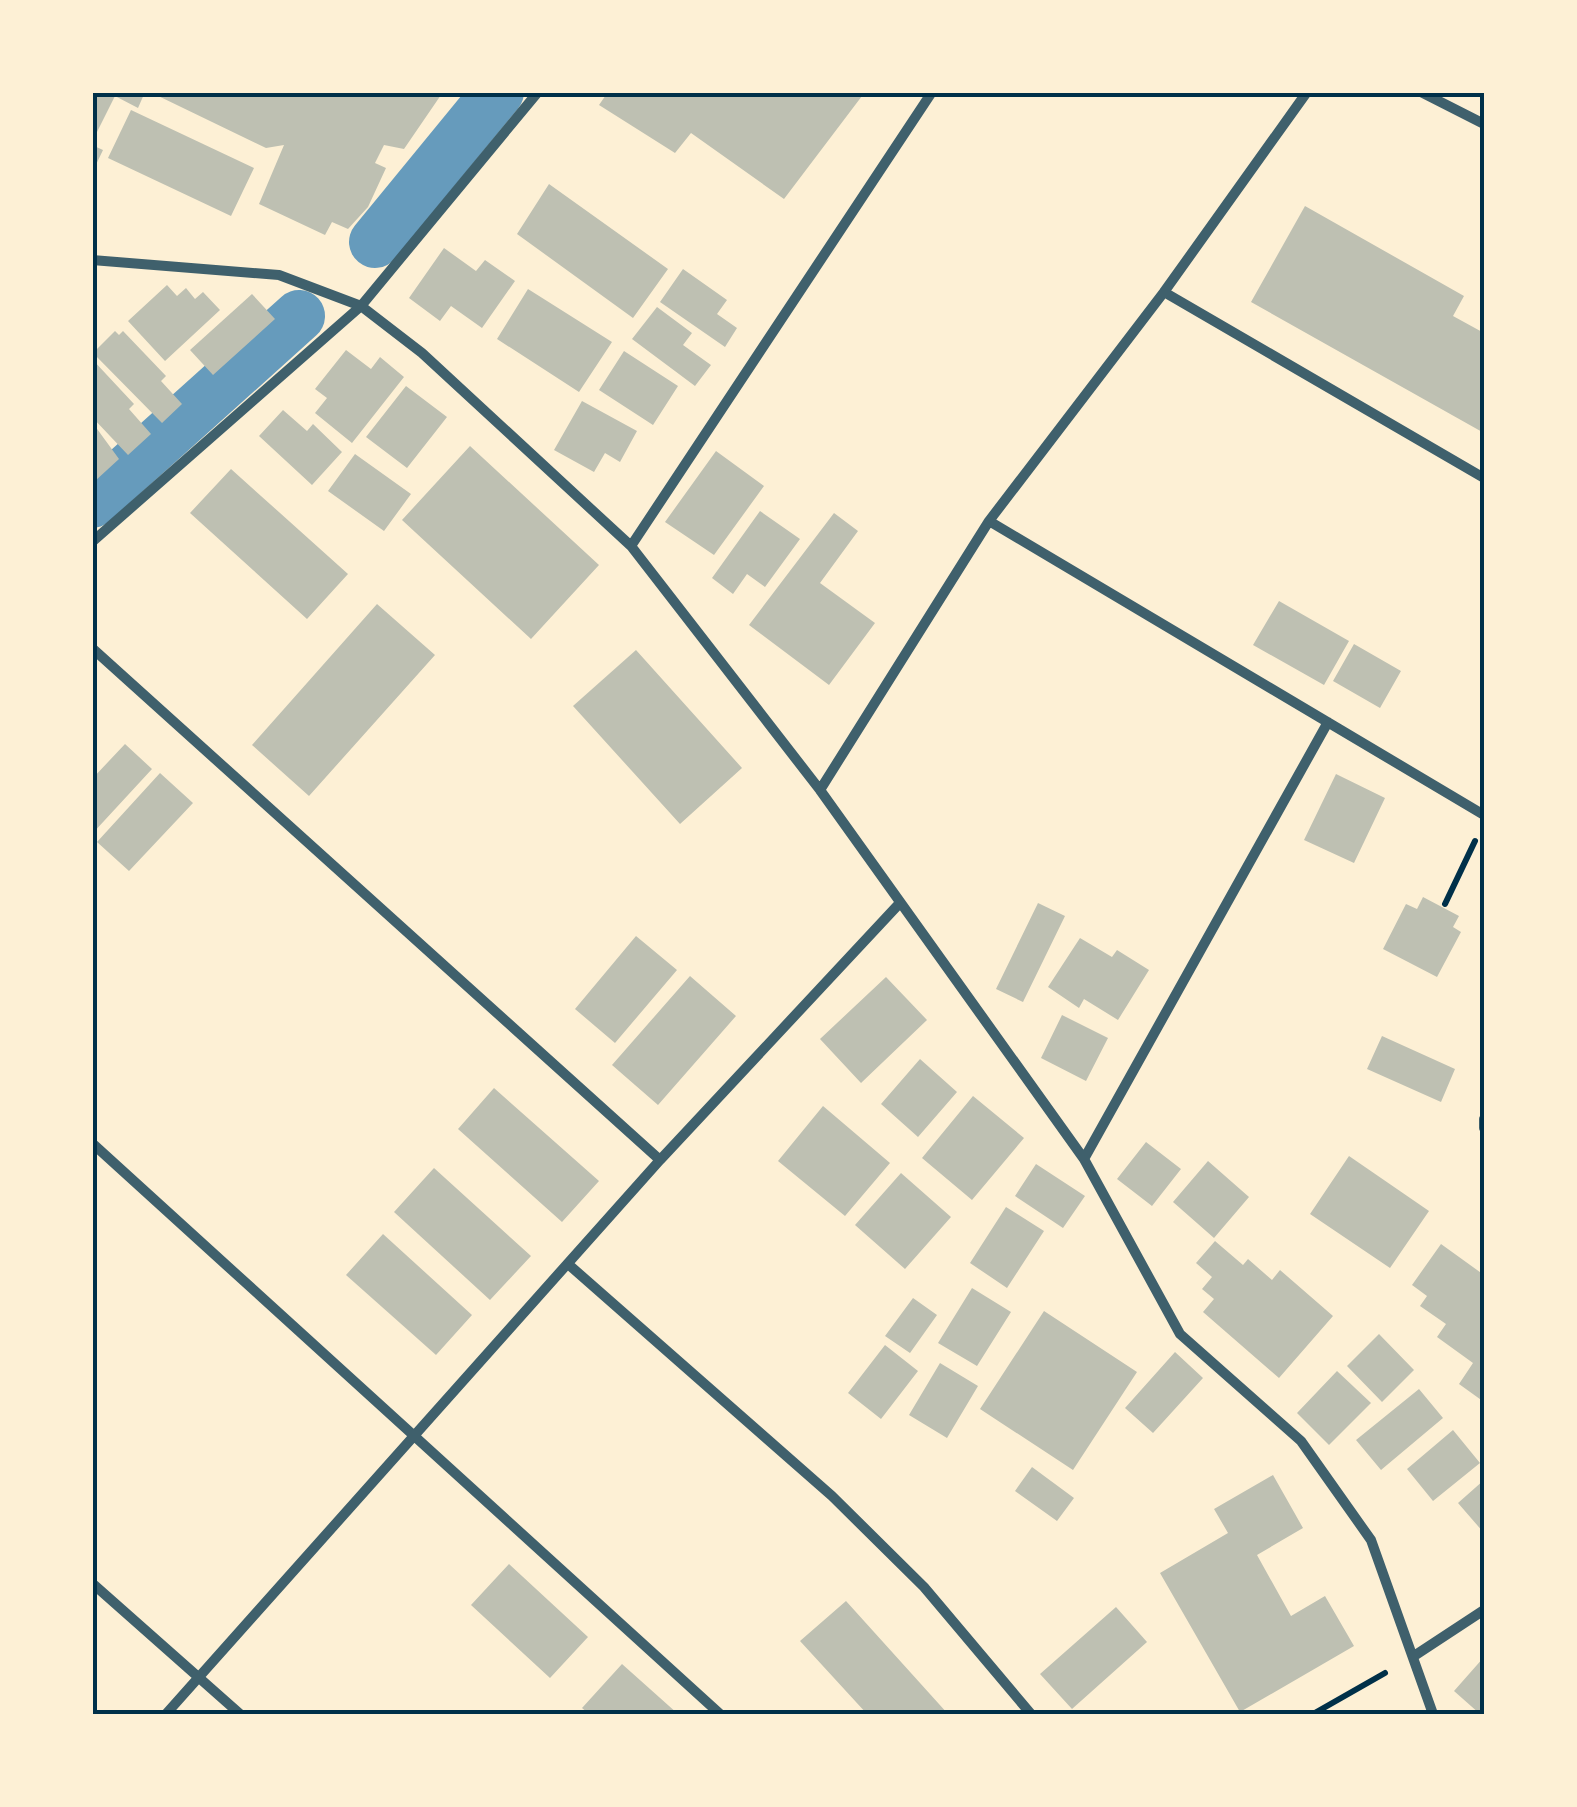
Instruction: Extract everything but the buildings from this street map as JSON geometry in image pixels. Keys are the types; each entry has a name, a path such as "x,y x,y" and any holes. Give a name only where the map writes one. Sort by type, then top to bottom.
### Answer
{"street":[{"path":"92,542 361,306 538,92"},
{"path":"631,546 932,92"},
{"path":"820,790 988,521 1164,292 1306,92"},
{"path":"1421,92 1484,124"},
{"path":"92,260 279,275 361,306 422,353 631,546 820,790 1084,1159 1180,1334 1301,1442 1371,1540 1432,1714"},
{"path":"1164,292 1484,478"},
{"path":"988,521 1484,815"},
{"path":"92,648 660,1160"},
{"path":"1084,1159 1328,722"},
{"path":"166,1714 660,1160 898,904"},
{"path":"1484,1119 1484,1128"},
{"path":"92,1143 720,1714"},
{"path":"568,1264 832,1496 924,1587 1030,1714"},
{"path":"92,1583 240,1714"},
{"path":"1414,1656 1484,1610"}],"path":[{"path":"1445,904 1476,838"},
{"path":"1313,1714 1414,1656"}],"waterway":[{"path":"375,242 498,92"},
{"path":"92,502 299,316"}]}
